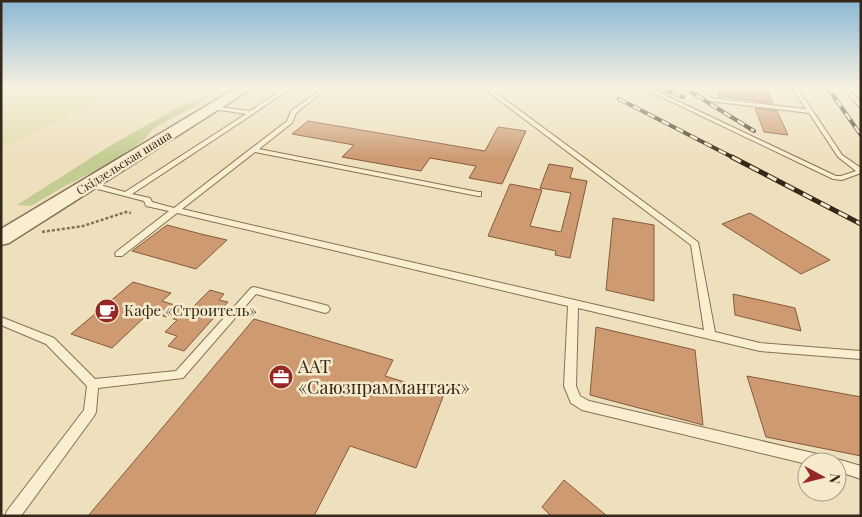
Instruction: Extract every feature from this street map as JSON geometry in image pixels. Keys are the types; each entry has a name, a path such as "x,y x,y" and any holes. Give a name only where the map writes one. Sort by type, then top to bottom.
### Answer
{"street":[{"name":"Скідзельская шаша","path":"1,238 207,111"}],"lane":[{"path":"239,111 251,113"},
{"path":"126,194 254,111"},
{"path":"119,254 290,122 294,111"},
{"path":"517,111 695,244 710,335"},
{"path":"695,111 835,178 842,178 861,171 840,156 810,111"},
{"path":"253,150 478,194"},
{"path":"89,184 147,200 149,204 176,211 760,347 861,355"},
{"path":"93,384 178,375 254,290 325,309"},
{"path":"573,303 570,386 575,399 586,406 797,455"},
{"path":"1,321 50,341 93,384"},
{"path":"12,516 90,412 93,384"},
{"path":"847,469 861,474"}],"path":[{"path":"36,233 83,226 126,212 131,213"}],"shaded area":[{"path":"1,111 78,111 1,148"}],"green space":[{"path":"172,111 185,111 154,128 143,141 107,165 63,187 31,206 17,205 113,144"}],"building":[{"path":"756,111 777,111 788,135 764,132"},
{"path":"308,121 485,151 498,127 526,131 502,184 469,178 476,166 430,158 421,171 342,157 354,145 292,134"},
{"path":"549,164 573,168 570,178 587,181 570,258 555,255 556,251 488,236 510,184 542,190 530,226 561,232 571,193 540,188"},
{"path":"750,213 830,260 801,274 722,224"},
{"path":"613,218 654,225 654,301 606,290"},
{"path":"167,225 227,240 196,269 132,251"},
{"path":"133,282 171,293 162,301 190,310 210,290 224,294 219,300 228,302 184,351 168,346 177,336 165,332 177,320 150,312 112,348 71,334"},
{"path":"733,294 795,308 801,331 735,315"},
{"path":"254,319 393,360 385,376 444,394 416,468 350,446 314,516 88,516"},
{"path":"596,327 695,350 703,425 590,395"},
{"path":"747,376 861,397 861,456 766,437"},
{"path":"564,480 607,516 551,516 542,507"}],"railway":[{"path":"643,111 734,158"},
{"path":"722,111 754,131"},
{"path":"844,111 861,135"},
{"path":"732,157 861,224"}],"place":[{"name":"Кафе «Строитель»","path":"107,311"},
{"name":"ААТ «Саюзпраммантаж»","path":"281,377"}]}
